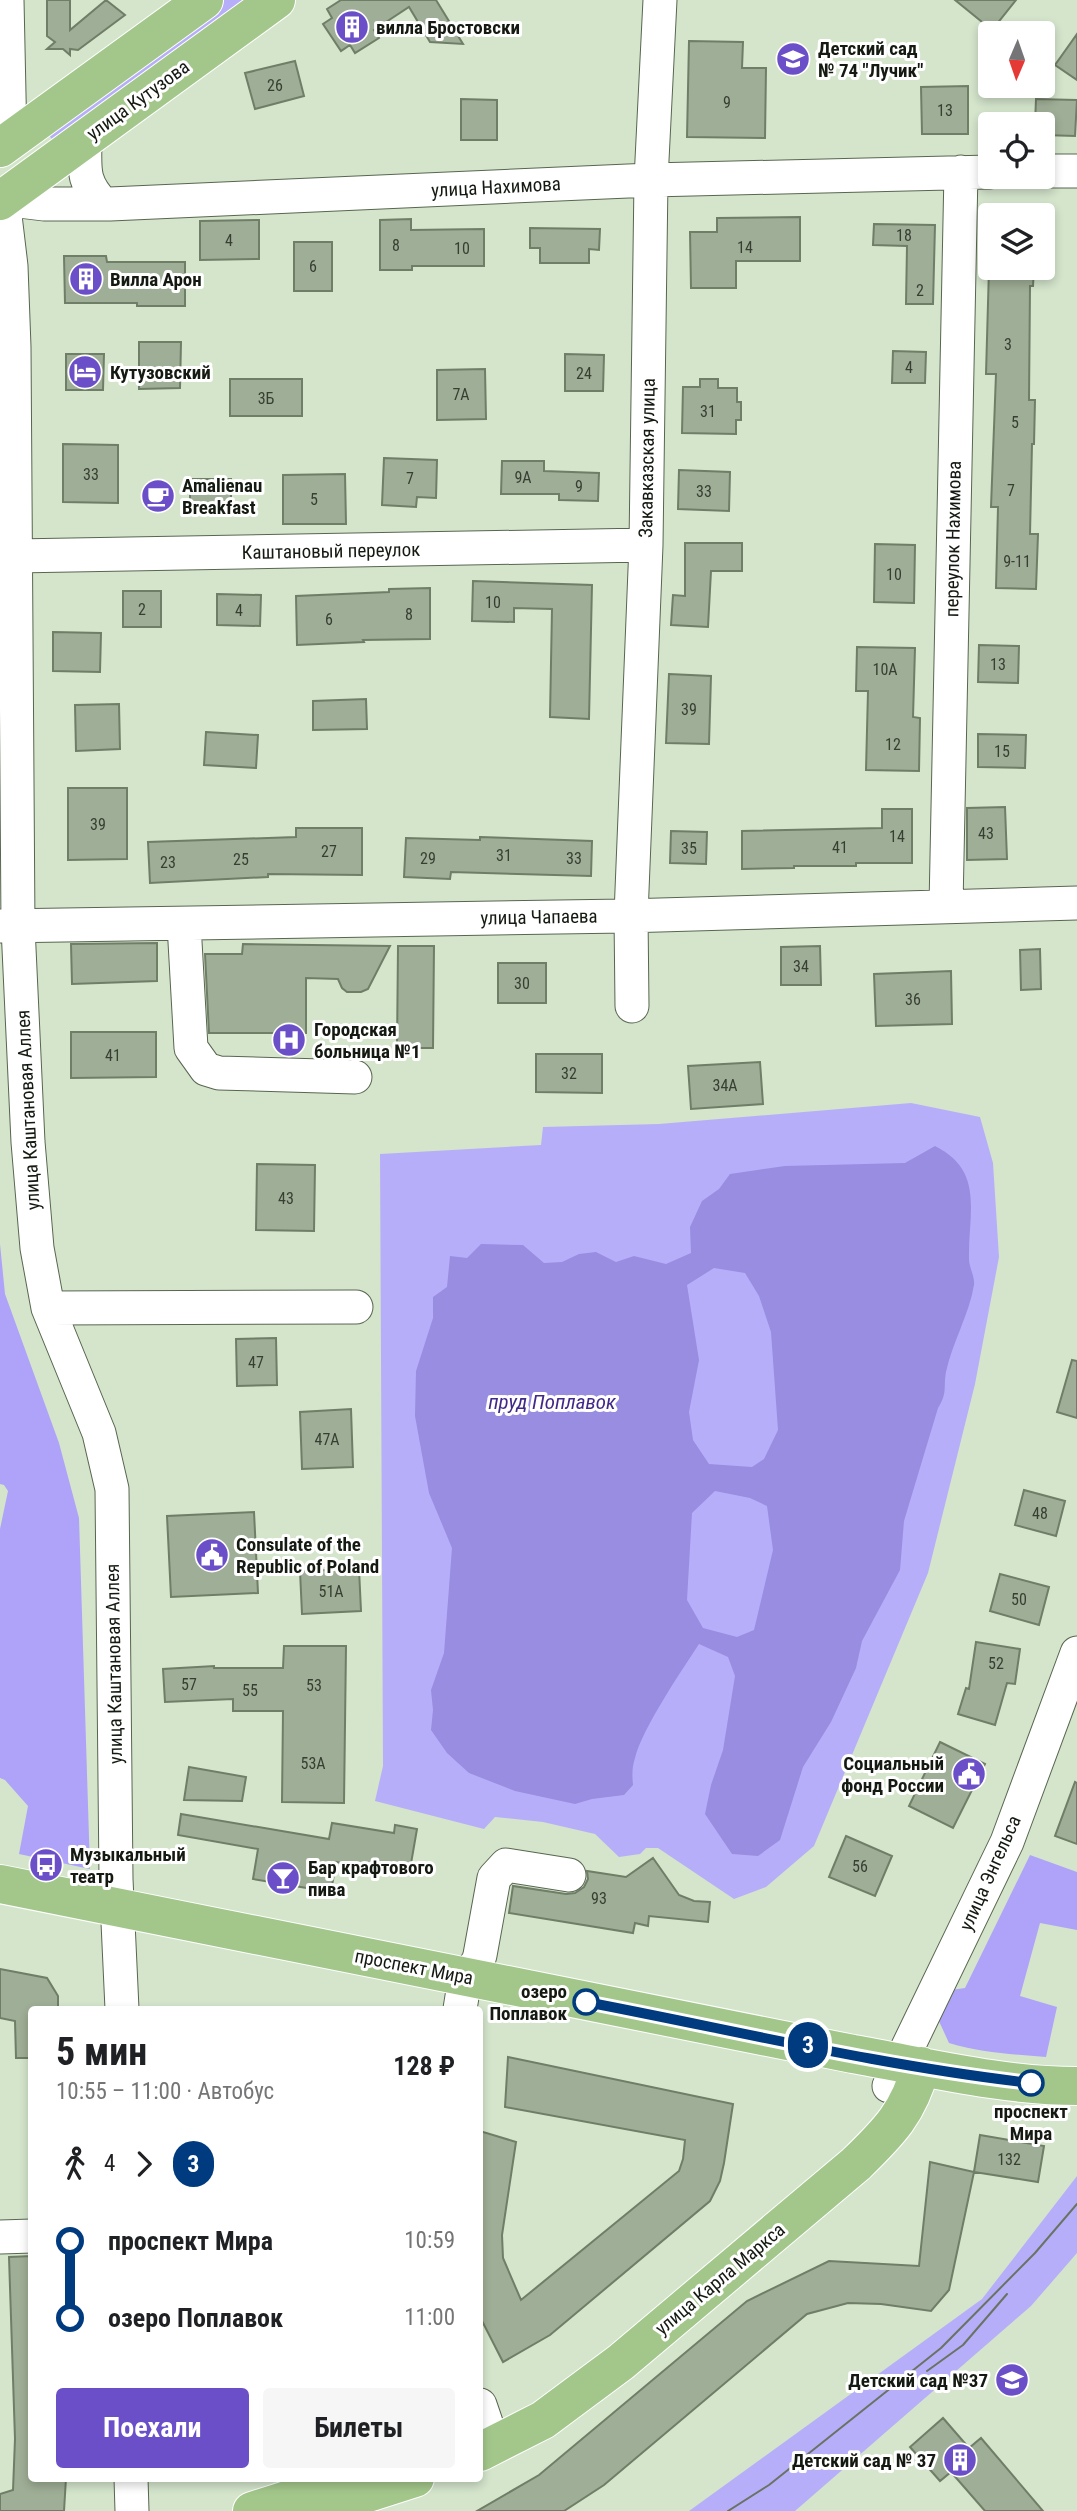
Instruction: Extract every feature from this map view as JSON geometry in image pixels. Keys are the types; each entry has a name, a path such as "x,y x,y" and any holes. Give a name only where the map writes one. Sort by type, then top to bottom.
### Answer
{"main road":[{"path":"5,145 204,0"},
{"name":"улица Кутузова","path":"1,200 276,0"},
{"name":"проспект Мира","path":"0,1884 119,1920 462,1996 906,2077 1031,2105 1077,2105"},
{"name":"проспект Мира","path":"0,1907 119,1920"},
{"name":"проспект Мира","path":"906,2077 988,2078 1052,2086 1077,2086"},
{"name":"улица Карла Маркса","path":"484,2432 543,2420 610,2371 748,2256 892,2129 906,2077"},
{"path":"252,2511 343,2482"},
{"path":"312,2511 403,2482"}],"street":[{"path":"5,145 7,0"},
{"name":"Закавказская улица","path":"632,1006 631,915 646,545 651,180 660,0"},
{"path":"85,139 85,174 90,191 103,204"},
{"path":"1055,171 1077,171"},
{"name":"улица Нахимова","path":"1,200 44,204 103,204 651,180 976,172"},
{"name":"переулок Нахимова","path":"946,906 976,172"},
{"name":"улица Каштановая Аллея","path":"1,200 11,266 15,556 6,923 37,1248 48,1308 99,1433 112,1489 122,2006"},
{"name":"Каштановый переулок","path":"15,556 646,545"},
{"name":"улица Чапаева","path":"6,923 184,923 631,915 1077,903"},
{"path":"184,923 191,1048 206,1069 219,1073 355,1077"},
{"path":"48,1308 356,1307"},
{"name":"улица Энгельса","path":"906,2077 1007,1842 1077,1653"},
{"path":"462,1996 478,1962 494,1878 506,1865 569,1875"},
{"path":"0,2237 28,2236"},
{"path":"131,2482 132,2511"}],"shaded area":[{"path":"218,0 250,0 53,141 43,126"},
{"name":"пруд Поплавок","path":"911,1103 980,1117 993,1163 999,1257 975,1384 928,1573 814,1846 766,1887 734,1899 658,1848 646,1848 640,1854 619,1857 595,1834 543,1822 495,1817 484,1829 375,1801 383,1766 380,1154 541,1145 543,1127 659,1124"},
{"path":"0,1244 5,1294 59,1443 79,1518 90,1869 19,1854 28,1806 5,1780 0,1778 0,1529 8,1491 0,1484"},
{"path":"1030,1855 1077,1872 1077,1930 1040,1923 1020,1996 1057,2007 1046,2057 985,2051 949,2043 938,2019 947,2005 951,1990 965,1988"},
{"path":"1077,2176 1077,2253 1031,2306 795,2511 689,2511 982,2299"}],"water":[{"name":"пруд Поплавок","path":"935,1146 951,1156 961,1168 970,1195 969,1259 974,1285 949,1361 943,1398 904,1521 900,1570 862,1641 856,1668 831,1722 803,1767 780,1840 758,1856 732,1854 705,1814 723,1750 735,1676 728,1657 699,1644 663,1700 639,1746 634,1761 633,1785 624,1795 575,1804 515,1791 469,1773 447,1753 431,1730 431,1690 444,1653 452,1548 429,1493 415,1416 416,1371 433,1318 433,1297 447,1287 450,1256 467,1258 481,1244 523,1245 544,1263 562,1262 579,1254 596,1252 616,1262 634,1256 666,1264 691,1253 690,1227 702,1201 719,1189 730,1174 785,1166 905,1163","holes":["714,1268 745,1273 759,1296 771,1332 778,1430 764,1459 752,1467 709,1464 693,1440 689,1412 699,1360 687,1285","715,1491 750,1498 767,1506 773,1550 754,1630 737,1637 703,1628 687,1600 692,1513"]}],"building":[{"path":"47,0 70,0 70,30 106,0 125,15 78,50 70,49 70,55 63,49 47,49 55,42 47,36"},
{"path":"341,0 436,0 463,44 430,42 409,7 374,30 379,38 355,53 350,45 341,51 323,24 332,18 327,9"},
{"path":"955,0 1016,0 999,21 981,21"},
{"path":"1077,34 1077,80 1055,65"},
{"path":"689,41 743,42 742,68 766,68 765,138 687,137"},
{"path":"295,61 304,96 255,109 245,73"},
{"path":"968,86 968,134 922,134 921,87"},
{"path":"461,99 497,100 497,140 461,140"},
{"path":"1036,99 1077,100 1075,136 1055,135 1055,112 1035,112"},
{"path":"800,217 800,261 736,261 736,288 691,288 690,232 717,232 717,218"},
{"path":"411,219 411,230 484,229 484,266 412,266 412,270 380,270 380,220"},
{"path":"259,220 259,259 200,260 200,221"},
{"path":"874,224 935,225 933,304 906,304 907,246 873,245"},
{"path":"530,228 600,229 599,250 589,249 589,263 540,263 540,248 530,248"},
{"path":"294,242 332,242 332,291 294,291"},
{"path":"64,256 106,256 107,262 185,262 185,306 65,303"},
{"path":"989,280 1033,280 1033,286 1030,286 1029,400 1035,400 1030,534 1038,534 1036,589 996,588 998,507 991,507 996,374 986,374"},
{"path":"139,342 181,342 180,388 139,389"},
{"path":"893,351 926,352 925,383 892,383"},
{"name":"Кутузовский","path":"66,354 104,354 103,390 66,390"},
{"path":"565,354 604,355 603,391 565,391"},
{"path":"485,369 486,419 437,420 437,370"},
{"path":"230,379 302,379 302,416 230,416"},
{"path":"700,379 718,379 718,388 737,388 737,402 741,402 741,420 736,420 736,434 682,433 683,387 700,387"},
{"path":"63,444 118,445 118,503 63,502"},
{"path":"384,458 437,460 436,498 417,497 416,507 382,505"},
{"path":"502,461 544,461 544,471 599,473 598,501 559,500 559,494 501,494"},
{"path":"679,470 730,472 729,511 678,509"},
{"path":"345,474 346,524 283,524 283,475"},
{"path":"190,479 231,479 231,510 190,510"},
{"path":"685,543 742,543 742,571 711,571 708,627 671,625 673,595 685,596"},
{"path":"875,544 915,545 914,603 874,602"},
{"path":"473,581 592,585 589,719 550,717 552,609 514,608 514,622 472,621"},
{"path":"430,588 430,639 297,645 296,596"},
{"path":"123,591 161,591 161,627 123,627"},
{"path":"217,594 261,595 260,626 217,625"},
{"path":"53,632 101,633 100,672 53,671"},
{"path":"979,645 1019,646 1018,683 978,682"},
{"path":"857,647 915,648 913,717 920,718 919,771 866,770 868,691 856,691"},
{"path":"669,674 711,676 709,744 666,743"},
{"path":"366,699 367,729 313,730 313,701"},
{"path":"119,704 120,749 76,751 75,705"},
{"path":"206,732 258,735 256,768 204,765"},
{"path":"978,734 1026,735 1025,768 978,767"},
{"path":"68,788 127,788 127,859 68,860"},
{"path":"1005,807 1007,859 967,860 967,808"},
{"path":"882,809 912,809 912,863 742,869 742,831 882,828"},
{"path":"296,828 362,828 362,875 268,874 268,877 150,883 148,842 296,837"},
{"path":"671,831 707,832 706,864 670,863"},
{"path":"480,837 592,841 591,876 451,872 450,879 404,877 406,838 480,840"},
{"path":"157,943 157,981 72,984 71,944"},
{"path":"243,944 390,946 368,989 361,992 347,992 338,979 306,978 306,1033 209,1033 205,954 242,954"},
{"path":"398,946 434,946 433,1048 397,1048"},
{"path":"820,946 821,985 781,985 781,947"},
{"path":"1040,949 1041,989 1021,990 1020,950"},
{"path":"498,963 546,963 546,1003 498,1003"},
{"path":"951,971 952,1024 876,1026 874,974"},
{"path":"71,1032 156,1032 156,1077 71,1078"},
{"path":"536,1054 602,1054 602,1093 536,1092"},
{"path":"760,1062 763,1104 691,1109 688,1066"},
{"path":"257,1164 315,1165 314,1231 256,1230"},
{"path":"276,1338 277,1385 237,1386 236,1339"},
{"path":"1072,1360 1077,1361 1077,1418 1057,1412"},
{"path":"351,1409 353,1467 302,1469 300,1412"},
{"path":"1024,1490 1065,1501 1056,1536 1015,1525"},
{"name":"Consulate of the Republic of Poland","path":"254,1512 258,1593 171,1597 167,1516"},
{"path":"359,1569 361,1611 302,1614 300,1571"},
{"path":"1000,1574 1049,1587 1039,1625 990,1611"},
{"path":"976,1642 1020,1649 1015,1684 1007,1683 995,1725 958,1714 966,1688 969,1689"},
{"path":"284,1646 346,1646 344,1803 282,1802 283,1711 233,1711 233,1699 165,1702 163,1669 214,1666 283,1668"},
{"path":"940,1742 985,1764 953,1828 909,1806"},
{"path":"189,1767 246,1777 242,1801 184,1800"},
{"path":"1075,1782 1077,1783 1077,1844 1055,1836"},
{"path":"181,1814 329,1839 332,1823 394,1833 395,1825 417,1829 409,1875 336,1862 331,1892 253,1879 258,1849 178,1835"},
{"path":"846,1836 892,1856 875,1896 829,1877"},
{"path":"653,1858 679,1895 694,1901 710,1902 708,1922 649,1916 648,1926 635,1923 633,1933 509,1913 513,1886 575,1893 584,1887 588,1879 587,1871 626,1877"},
{"path":"0,1969 47,1978 58,1996 58,2006 28,2006 28,2058 16,2058 15,2021 0,2018"},
{"path":"508,2057 733,2104 720,2181 710,2201 550,2335 503,2362 483,2323 483,2132 516,2142 502,2235 503,2258 521,2300 679,2171 685,2140 505,2107"},
{"path":"980,2135 1044,2146 1038,2182 974,2172"},
{"path":"930,2162 974,2172 949,2290 931,2311 881,2304 848,2303 807,2314 604,2485 564,2511 477,2511 539,2475 747,2301 829,2261 919,2266"},
{"path":"28,2256 28,2482 66,2482 64,2511 0,2511 0,2494 13,2490 15,2439 9,2257"},
{"name":"Детский сад № 37","path":"943,2418 969,2448 981,2438 1043,2511 985,2511 951,2472 940,2481 910,2447"}],"tram line":[{"path":"728,2511 769,2485 941,2348 1035,2253 1077,2204"},
{"path":"927,2371 963,2345 1007,2294"}],"bus line":[{"name":"3","path":"586,2002 853,2054 1031,2083"}],"place":[{"name":"вилла Бростовски","path":"352,27"},
{"name":"Детский сад № 74 \"Лучик\"","path":"793,59"},
{"name":"Вилла Арон","path":"86,279"},
{"name":"Кутузовский","path":"85,372"},
{"name":"Amalienau Breakfast","path":"158,496"},
{"name":"Городская больница №1","path":"289,1040"},
{"name":"Consulate of the Republic of Poland","path":"212,1555"},
{"name":"Социальный фонд России","path":"969,1774"},
{"name":"Музыкальный театр","path":"46,1865"},
{"name":"Бар крафтового пива","path":"283,1878"},
{"name":"озеро Поплавок","path":"586,2002"},
{"name":"проспект Мира","path":"1031,2083"},
{"name":"Детский сад №37","path":"1012,2380"},
{"name":"Детский сад № 37","path":"960,2460"}]}
